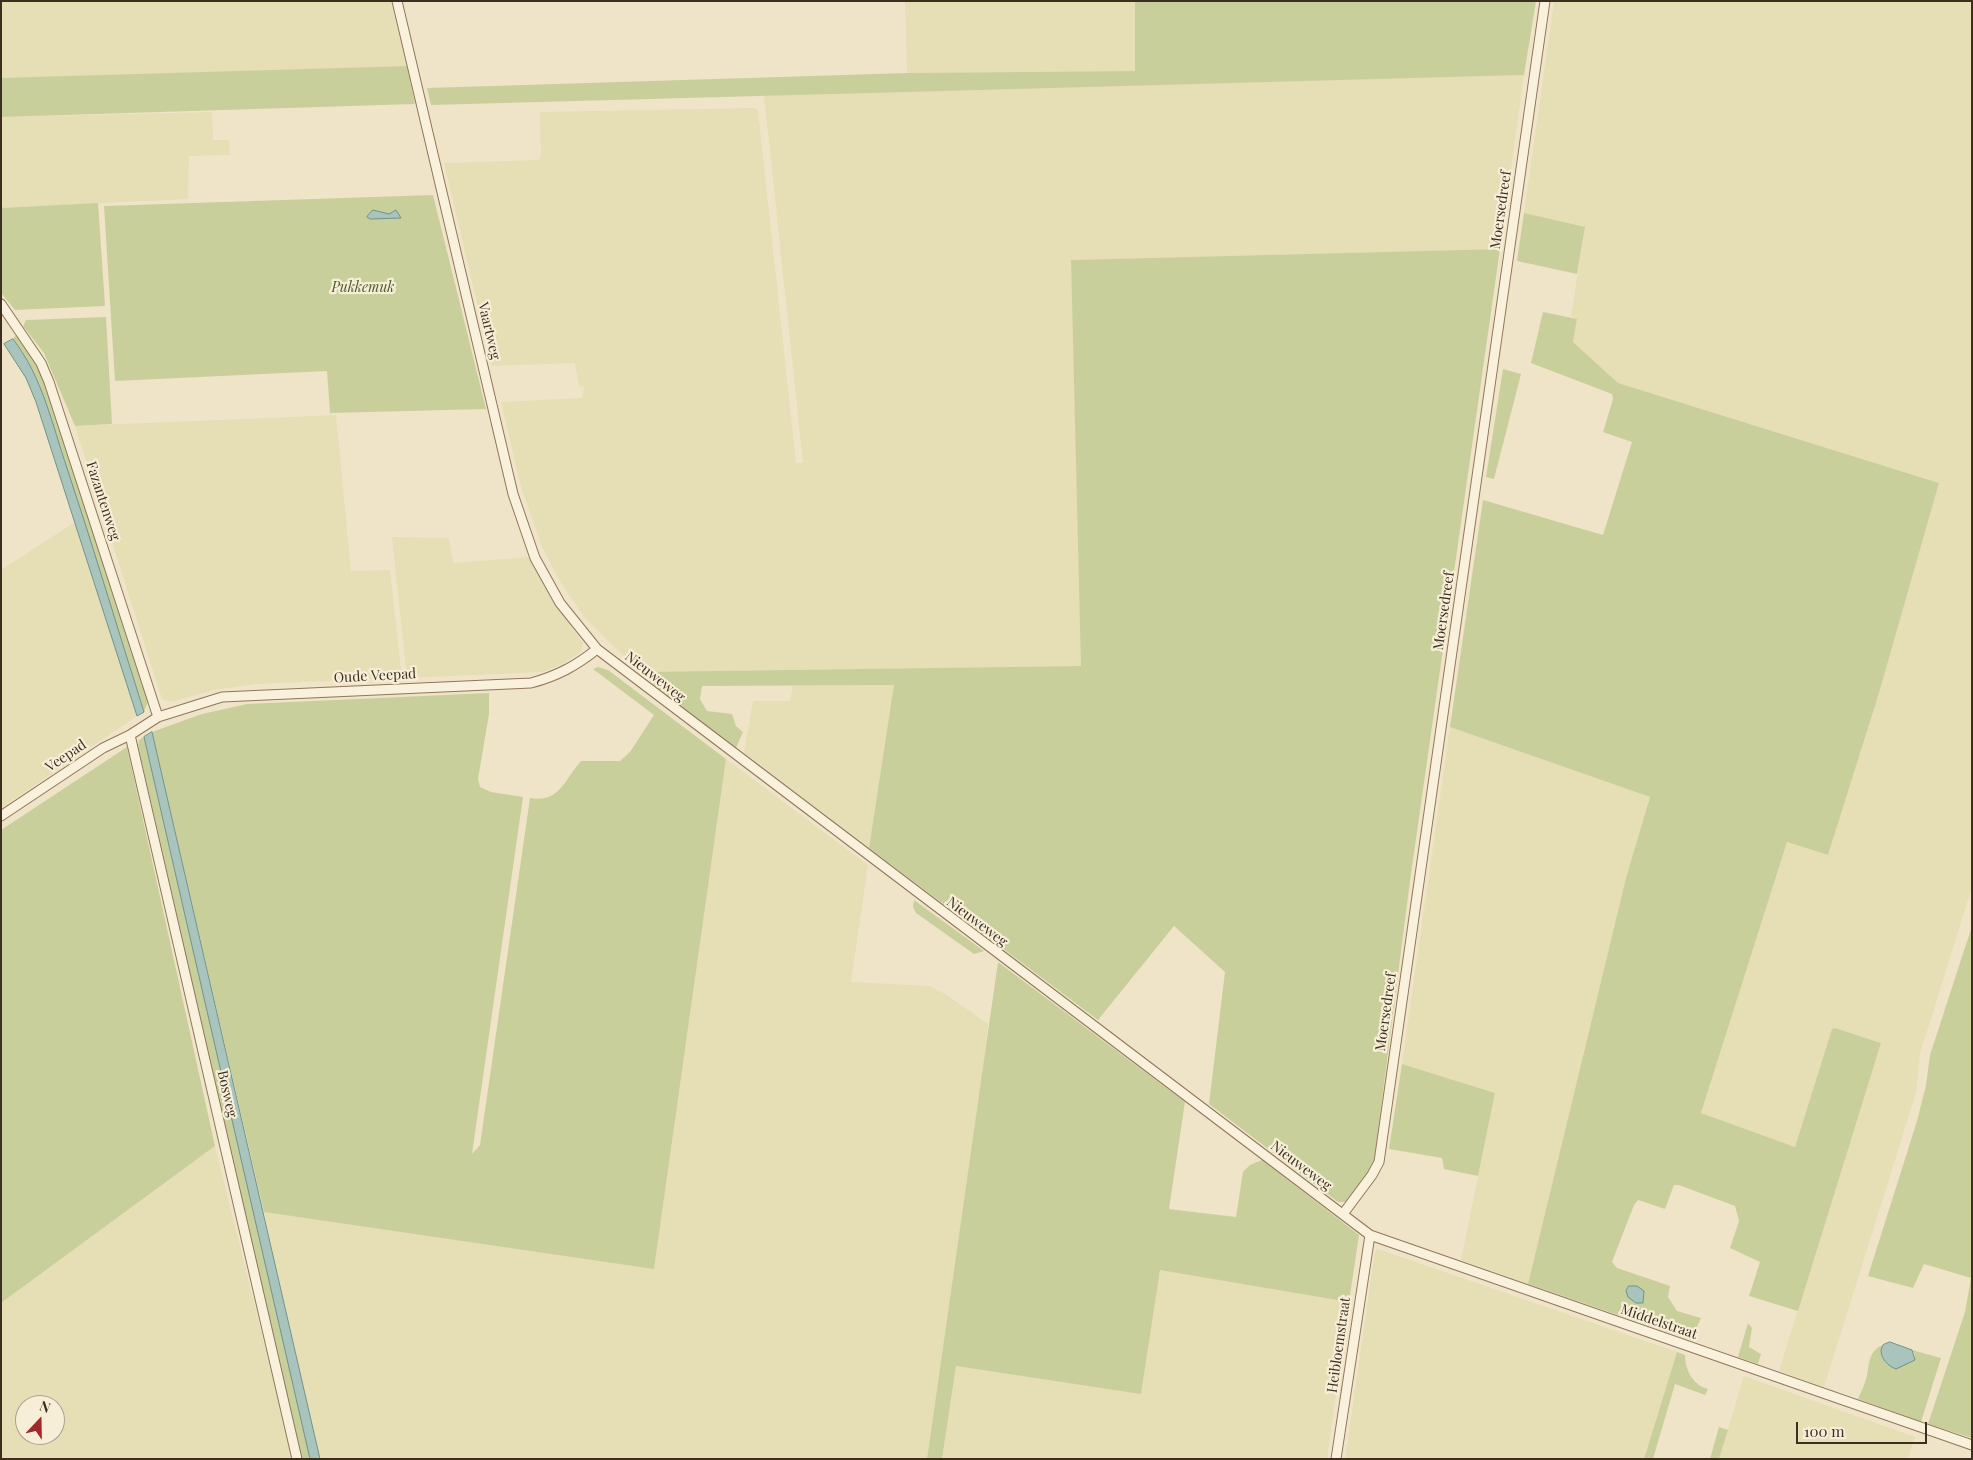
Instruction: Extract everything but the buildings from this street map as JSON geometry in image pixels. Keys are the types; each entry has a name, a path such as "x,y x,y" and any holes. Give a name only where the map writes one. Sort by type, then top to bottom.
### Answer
{"street":[{"name":"Vaartweg","path":"397,1 513,494 535,558 560,603 597,649"},
{"name":"Moersedreef","path":"1343,1214 1372,1175 1379,1162 1545,1"},
{"name":"Fazantenweg","path":"1,304 41,363 49,382 158,717"},
{"name":"Oude Veepad","path":"149,723 158,717 222,697 531,682 552,677 577,666 597,649"},
{"name":"Nieuweweg","path":"597,649 1343,1214"},
{"name":"Veepad","path":"1,816 103,748 149,723"},
{"name":"Bosweg","path":"130,735 297,1459"},
{"name":"Middelstraat","path":"1343,1214 1370,1235 1972,1445"},
{"name":"Heibloemstraat","path":"1336,1459 1370,1235"}],"shaded area":[{"path":"1,1 391,1 407,66 1,79"},
{"path":"905,1 1135,1 1135,71 907,73"},
{"path":"1554,1 1972,1 1972,887 1920,1054 1916,1093 1824,1387 1779,1371 1881,1043 1835,1028 1832,1029 1795,1147 1701,1113 1787,842 1828,855 1879,693 1939,483 1618,383 1573,342 1577,319 1571,316 1585,228 1524,213"},
{"path":"1524,75 1500,249 1071,260 1082,666 640,672 585,618 561,583 542,547 521,487 501,402 582,398 584,387 579,386 575,363 492,366 444,163 539,160 541,156 540,112 754,108 758,110 796,463 803,463 764,94"},
{"path":"212,112 213,140 229,140 230,155 189,156 188,199 1,208 1,117"},
{"path":"336,415 351,571 390,570 402,678 256,684 214,690 171,702 162,699 75,426"},
{"path":"75,522 137,716 1,808 1,570"},
{"path":"392,537 449,538 453,563 529,557 554,603 583,643 581,652 563,664 543,672 407,678"},
{"path":"895,685 869,848 744,753 753,701 790,701 793,686"},
{"path":"1450,727 1650,797 1626,878 1528,1284 1461,1260 1495,1093 1402,1064"},
{"path":"726,759 868,865 851,982 929,986 947,995 988,1024 927,1459 320,1459 264,1212 654,1268"},
{"path":"215,1146 293,1459 1,1459 1,1303"},
{"path":"1378,1249 1677,1352 1644,1459 1345,1459 1375,1251"},
{"path":"1160,1269 1349,1302 1327,1459 942,1459 956,1366 1141,1393"},
{"path":"1744,1376 1915,1437 1908,1459 1719,1459"}],"green space":[{"path":"1135,1 1536,1 1524,75 431,105 427,88 907,73 1135,71"},
{"path":"407,66 415,104 1,117 1,78"},
{"name":"Pukkemuk","path":"433,195 486,409 330,413 327,371 115,381 104,206"},
{"path":"98,203 105,306 15,310 1,293 1,208"},
{"path":"1524,213 1585,227 1577,274 1517,261"},
{"path":"1500,249 1410,881 1374,1162 1372,1168 1354,1193 1345,1202 1338,1202 1209,1104 1225,972 1174,926 1098,1020 869,848 894,685 702,686 700,699 707,711 732,714 736,726 743,732 736,748 663,693 640,672 1081,666 1071,260"},
{"path":"1543,312 1577,319 1573,342 1618,383 1939,483 1879,693 1828,855 1787,842 1701,1113 1795,1147 1832,1029 1835,1028 1881,1043 1798,1311 1749,1296 1760,1262 1730,1248 1739,1221 1735,1206 1679,1185 1674,1185 1665,1209 1638,1200 1634,1205 1612,1262 1617,1268 1670,1286 1668,1297 1677,1311 1701,1318 1691,1340 1528,1284 1626,878 1650,797 1450,727 1483,500 1603,535 1632,442 1603,432 1613,399 1612,394 1531,363"},
{"path":"106,317 112,424 75,426 44,353 23,326 26,320"},
{"path":"15,336 19,337 34,361 53,405 149,699 144,712 39,385 23,352 13,339"},
{"path":"1503,369 1521,374 1494,479 1486,477"},
{"path":"598,667 608,670 726,759 654,1269 264,1212 152,732 202,714 247,704 489,693 489,714 478,779 480,787 491,792 523,797 472,1154 480,1145 530,798 540,799 555,794 581,761 620,761 630,752 654,715 593,669"},
{"path":"144,737 310,1459 301,1459 138,745 139,740"},
{"path":"127,747 215,1146 1,1303 1,830"},
{"path":"914,900 984,951 974,954 916,913 913,907"},
{"path":"1972,926 1972,1438 1928,1424 1965,1312 1971,1278 1924,1264 1913,1288 1868,1276 1917,1121 1926,1085 1930,1055"},
{"path":"998,962 1185,1102 1169,1209 1236,1217 1243,1172 1250,1165 1262,1160 1359,1235 1349,1302 1160,1270 1141,1394 956,1366 942,1459 927,1459"},
{"path":"1402,1064 1495,1093 1478,1176 1444,1169 1442,1158 1389,1149"},
{"path":"1748,1323 1752,1328 1749,1347 1761,1354 1758,1364 1738,1357"},
{"path":"1883,1345 1881,1353 1884,1360 1915,1355 1912,1350 1941,1358 1921,1422 1858,1399 1866,1379 1872,1354 1878,1347"},
{"path":"1677,1352 1685,1355 1686,1366 1694,1380 1708,1389 1705,1395 1675,1384 1653,1459 1644,1459"},
{"path":"1719,1427 1728,1430 1719,1459 1710,1459"}],"water":[{"path":"373,210 389,214 396,210 401,218 370,219 367,217"},
{"path":"13,339 32,369 51,418 144,712 137,716 36,402 26,378 4,344"},
{"path":"152,732 320,1459 310,1459 144,737"},
{"path":"1629,1286 1637,1286 1644,1291 1643,1303 1636,1303 1628,1297 1626,1291"},
{"path":"1890,1342 1912,1350 1915,1360 1896,1369 1890,1366 1884,1359 1881,1350 1883,1345"}]}
